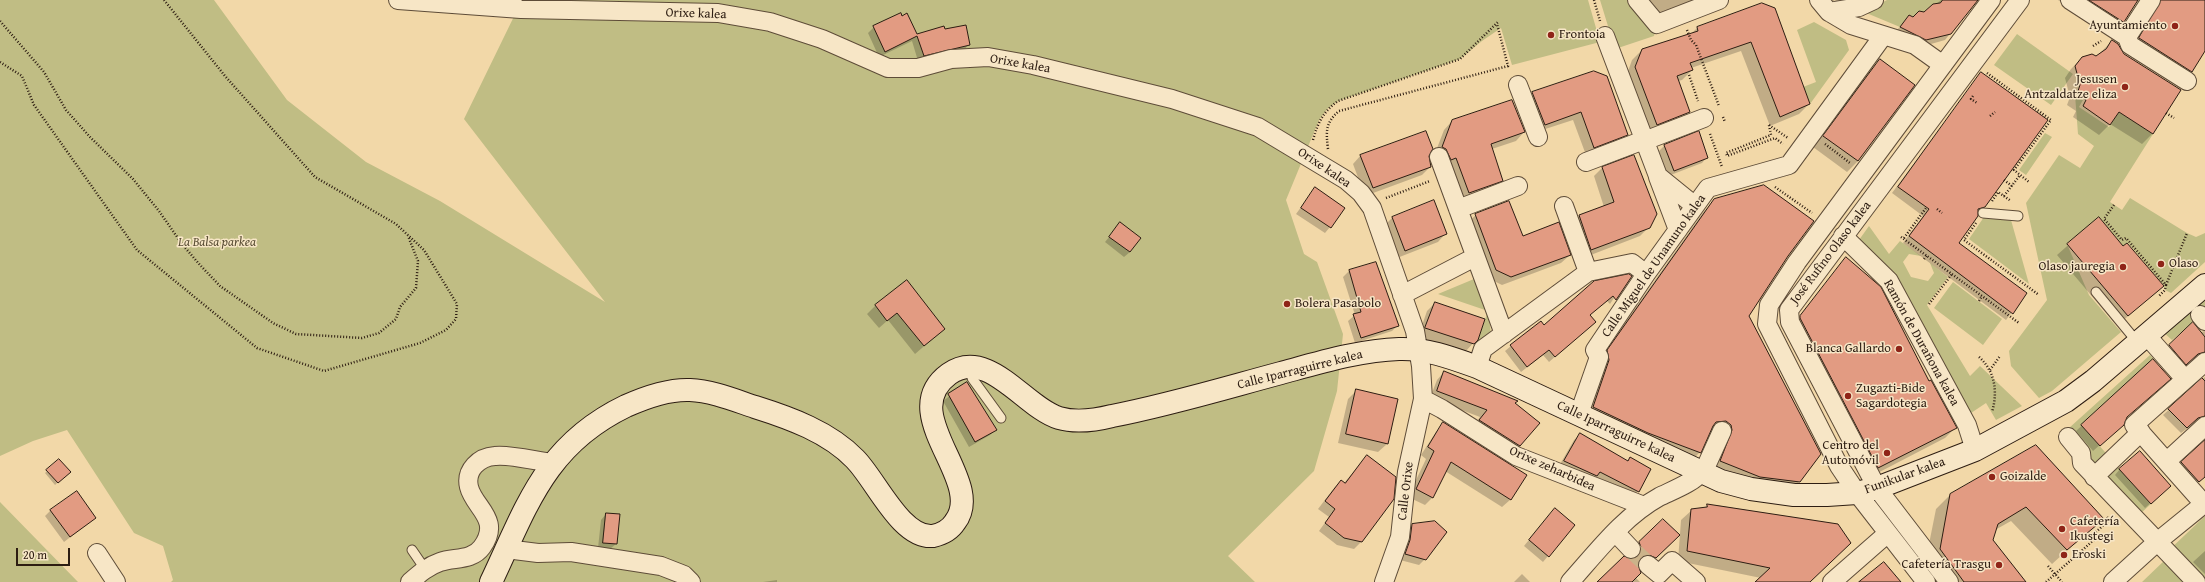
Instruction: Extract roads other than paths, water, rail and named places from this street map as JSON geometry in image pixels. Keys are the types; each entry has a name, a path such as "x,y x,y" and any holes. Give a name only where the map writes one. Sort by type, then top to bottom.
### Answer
{"street":[{"name":"Orixe kalea","path":"398,0 521,9 718,13 770,22 822,39 888,68 918,68 951,59 988,57 1033,65 1172,99 1258,127 1346,180 1369,204 1415,332 1421,366 1423,399"},
{"path":"1637,0 1656,24 1719,0"},
{"path":"1824,6 1859,7 1874,0"},
{"name":"José Rufino Olaso kalea","path":"1949,582 1867,490 1839,466 1767,324 1769,305 1826,223 1991,0"},
{"name":"José Rufino Olaso kalea","path":"1926,582 1888,533 1790,322 1788,310 2020,0"},
{"path":"2070,0 2127,37 2130,45 2187,81"},
{"path":"2127,37 2150,0"},
{"path":"1824,6 1851,25 1914,45 1943,65"},
{"path":"1605,36 1678,230"},
{"name":"Calle Miguel de Unamuno kalea","path":"1579,414 1599,357 1595,350 1646,274 1708,188 1789,165 1883,36"},
{"path":"1518,85 1538,137"},
{"path":"1586,162 1704,118"},
{"path":"1439,157 1504,334"},
{"path":"1658,176 1695,206"},
{"path":"1458,209 1518,186"},
{"path":"1564,206 1588,272"},
{"name":"Ramón de Durañona kalea","path":"1843,236 1889,281 1967,425 1975,450"},
{"path":"1402,295 1475,257"},
{"path":"1477,367 1482,349 1588,272 1632,263 1646,274"},
{"name":"Funikular kalea","path":"1702,473 1721,481 1773,493 1827,495 1867,490 1975,450 2066,401 2093,381 2205,285"},
{"path":"2142,339 2185,379"},
{"name":"Calle Iparraguirre kalea","path":"973,367 995,375 1051,415 1072,420 1109,417 1328,360 1400,348 1447,356 1477,367 1702,473"},
{"path":"2113,582 2157,542 2205,503 2134,425 2205,362"},
{"path":"491,582 533,493 552,463 579,436 595,424 640,400 674,391 691,390 712,393 764,410 824,435 840,445 865,470 893,511 907,528 925,536 934,536 944,533 958,520 962,502 958,481 934,425 932,400 943,379 962,367 973,367"},
{"name":"Orixe zeharbidea","path":"1423,399 1442,409 1516,456 1644,506"},
{"name":"Calle Orixe","path":"1384,582 1400,536 1407,472 1423,399"},
{"path":"2167,461 2205,426"},
{"path":"1570,582 1615,532 1644,506 1682,484 1697,478 1702,473 1722,431"},
{"path":"2094,477 2141,432"},
{"path":"2068,437 2081,453 2082,463 2094,477 2196,582"},
{"path":"410,582 425,569 441,562 466,558 481,549 487,538 488,526 486,515 469,487 468,478 472,468 480,460 495,456 552,463"},
{"path":"1615,532 1631,549"},
{"path":"1832,582 1888,533"},
{"path":"506,549 538,553 571,552 661,566 684,575 691,582"},
{"path":"97,553 116,582"},
{"path":"1648,565 1659,574 1672,561 1696,582"}],"lane":[{"path":"1983,213 2018,216"},
{"path":"2096,292 2142,339"},
{"path":"973,367 972,378 1001,418"},
{"path":"412,550 425,569"}],"tunnel":[{"path":"1631,549 1648,565"}],"place":[{"name":"Ayuntamiento","path":"2175,26"},
{"name":"Frontoia","path":"1551,35"},
{"name":"Jesusen Antzaldatze eliza","path":"2125,87"},
{"name":"Olaso","path":"2161,264"},
{"name":"Olaso jauregia","path":"2123,267"},
{"name":"Bolera Pasabolo","path":"1287,304"},
{"name":"Blanca Gallardo","path":"1899,349"},
{"name":"Zugazti-Bide Sagardotegia","path":"1848,396"},
{"name":"Centro del Automóvil","path":"1887,453"},
{"name":"Goizalde","path":"1992,477"},
{"name":"Cafetería Ikustegi","path":"2062,529"},
{"name":"Eroski","path":"2064,555"},
{"name":"Cafetería Trasgu","path":"1999,565"}],"park label":[{"name":"La Balsa parkea","path":"217,243"}]}
